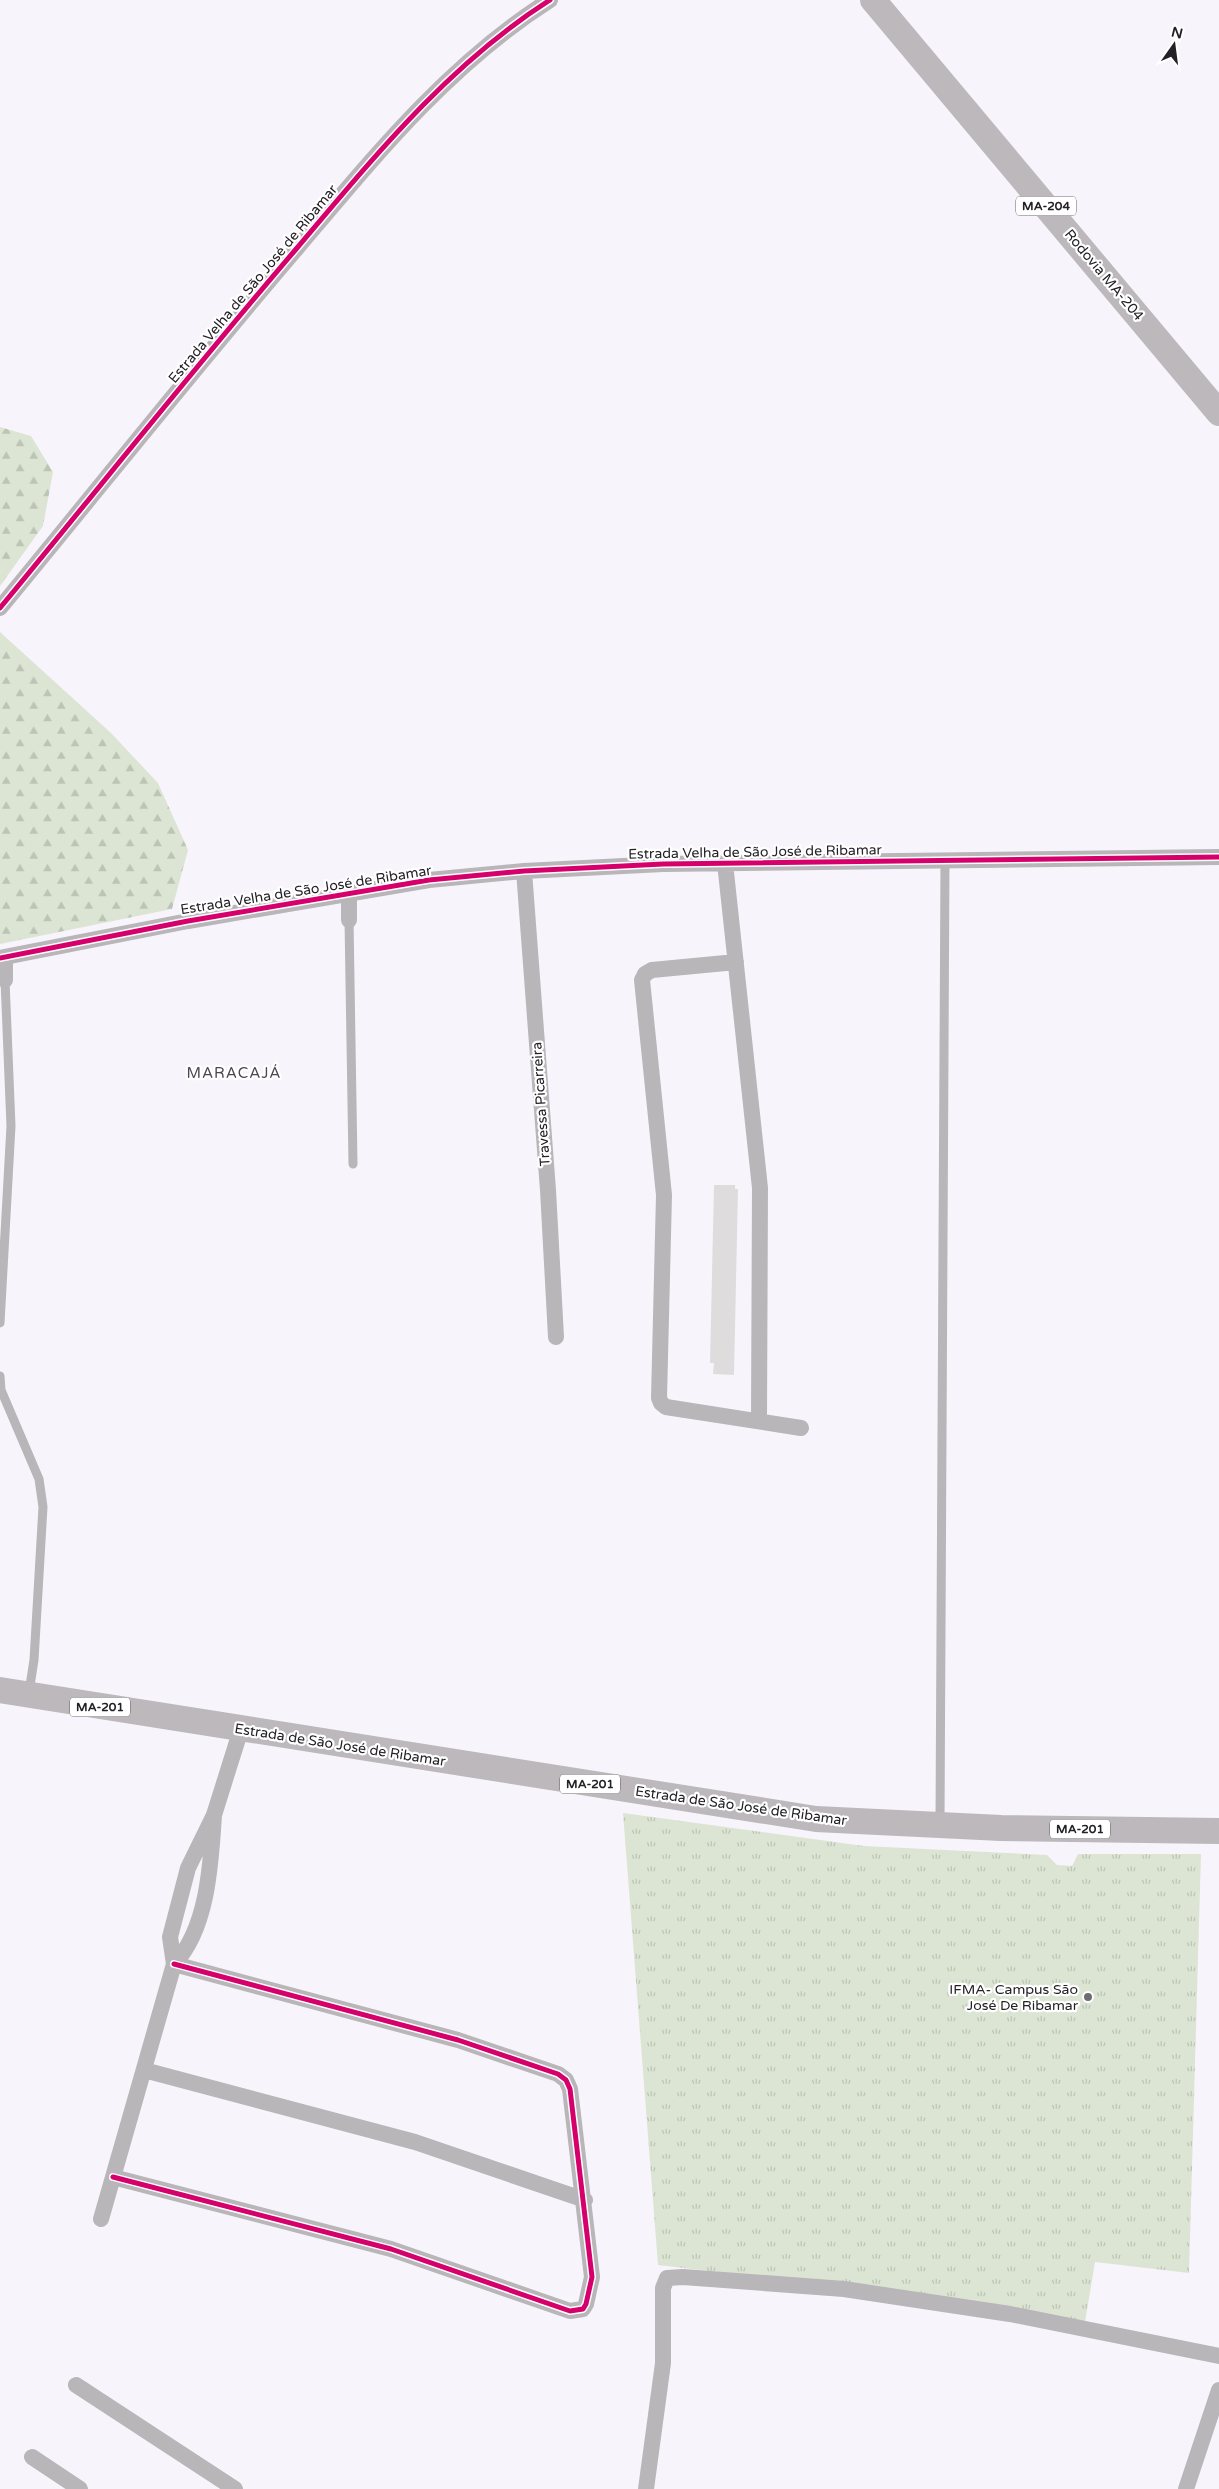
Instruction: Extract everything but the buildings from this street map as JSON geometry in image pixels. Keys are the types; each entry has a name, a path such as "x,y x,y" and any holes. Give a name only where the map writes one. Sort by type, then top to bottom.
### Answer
{"main road":[{"name":"Rodovia MA-204","path":"873,0 1219,413"},
{"name":"Estrada de São José de Ribamar","path":"0,1690 241,1730 794,1816 866,1823 940,1826 1219,1831"}],"street":[{"name":"Estrada Velha de São José de Ribamar","path":"0,608 260,290 387,142 449,78 484,46 518,20 550,0"},
{"name":"Estrada Velha de São José de Ribamar","path":"2,958 188,921 429,880 524,871 726,863 1219,857"},
{"path":"726,863 760,1188 759,1421"},
{"name":"Travessa Picarreira","path":"524,871 548,1190 556,1337"},
{"path":"349,894 349,920"},
{"path":"2,958 6,980"},
{"path":"736,962 652,970 645,974 642,980 664,1195 659,1398 666,1407 801,1428"},
{"path":"101,2219 174,1964 170,1937 188,1868 214,1814 241,1730"},
{"path":"174,1964 190,1946 210,1874 214,1814"},
{"path":"113,2178 391,2249 570,2311 583,2309 586,2304 592,2277 585,2200 570,2089 566,2080 558,2074 458,2040 174,1964"},
{"path":"144,2070 415,2142 585,2200"},
{"path":"646,2489 663,2364 662,2288 667,2278 692,2278 863,2292 1010,2314 1219,2356"},
{"path":"76,2386 235,2489"},
{"path":"1186,2489 1219,2390"},
{"path":"32,2457 80,2489"}],"lane":[{"path":"940,1826 945,860"},
{"path":"349,920 352,1164"},
{"path":"0,1323 11,1126 6,980"},
{"path":"0,1376 1,1390 39,1479 43,1507 34,1660 28,1695"}],"green space":[{"path":"0,427 31,436 53,472 43,526 0,586"},
{"path":"0,632 111,733 158,783 188,850 172,909 0,944"},
{"path":"623,1813 864,1846 1047,1855 1057,1865 1072,1866 1078,1854 1201,1854 1189,2273 1095,2262 1085,2322 970,2302 658,2265"}],"cycle path":[{"path":"0,608 222,337 384,146 414,114 479,53 513,25 550,0"},
{"path":"0,958 188,921 429,880 524,871 663,864 1219,857"},
{"path":"113,2177 391,2249 570,2311 583,2309 586,2304 592,2277 570,2089 566,2080 558,2074 458,2040 174,1964"}],"place":[{"name":"IFMA- Campus São José De Ribamar","path":"1088,1997"}],"district":[{"name":"MARACAJÁ","path":"234,1073"}]}
